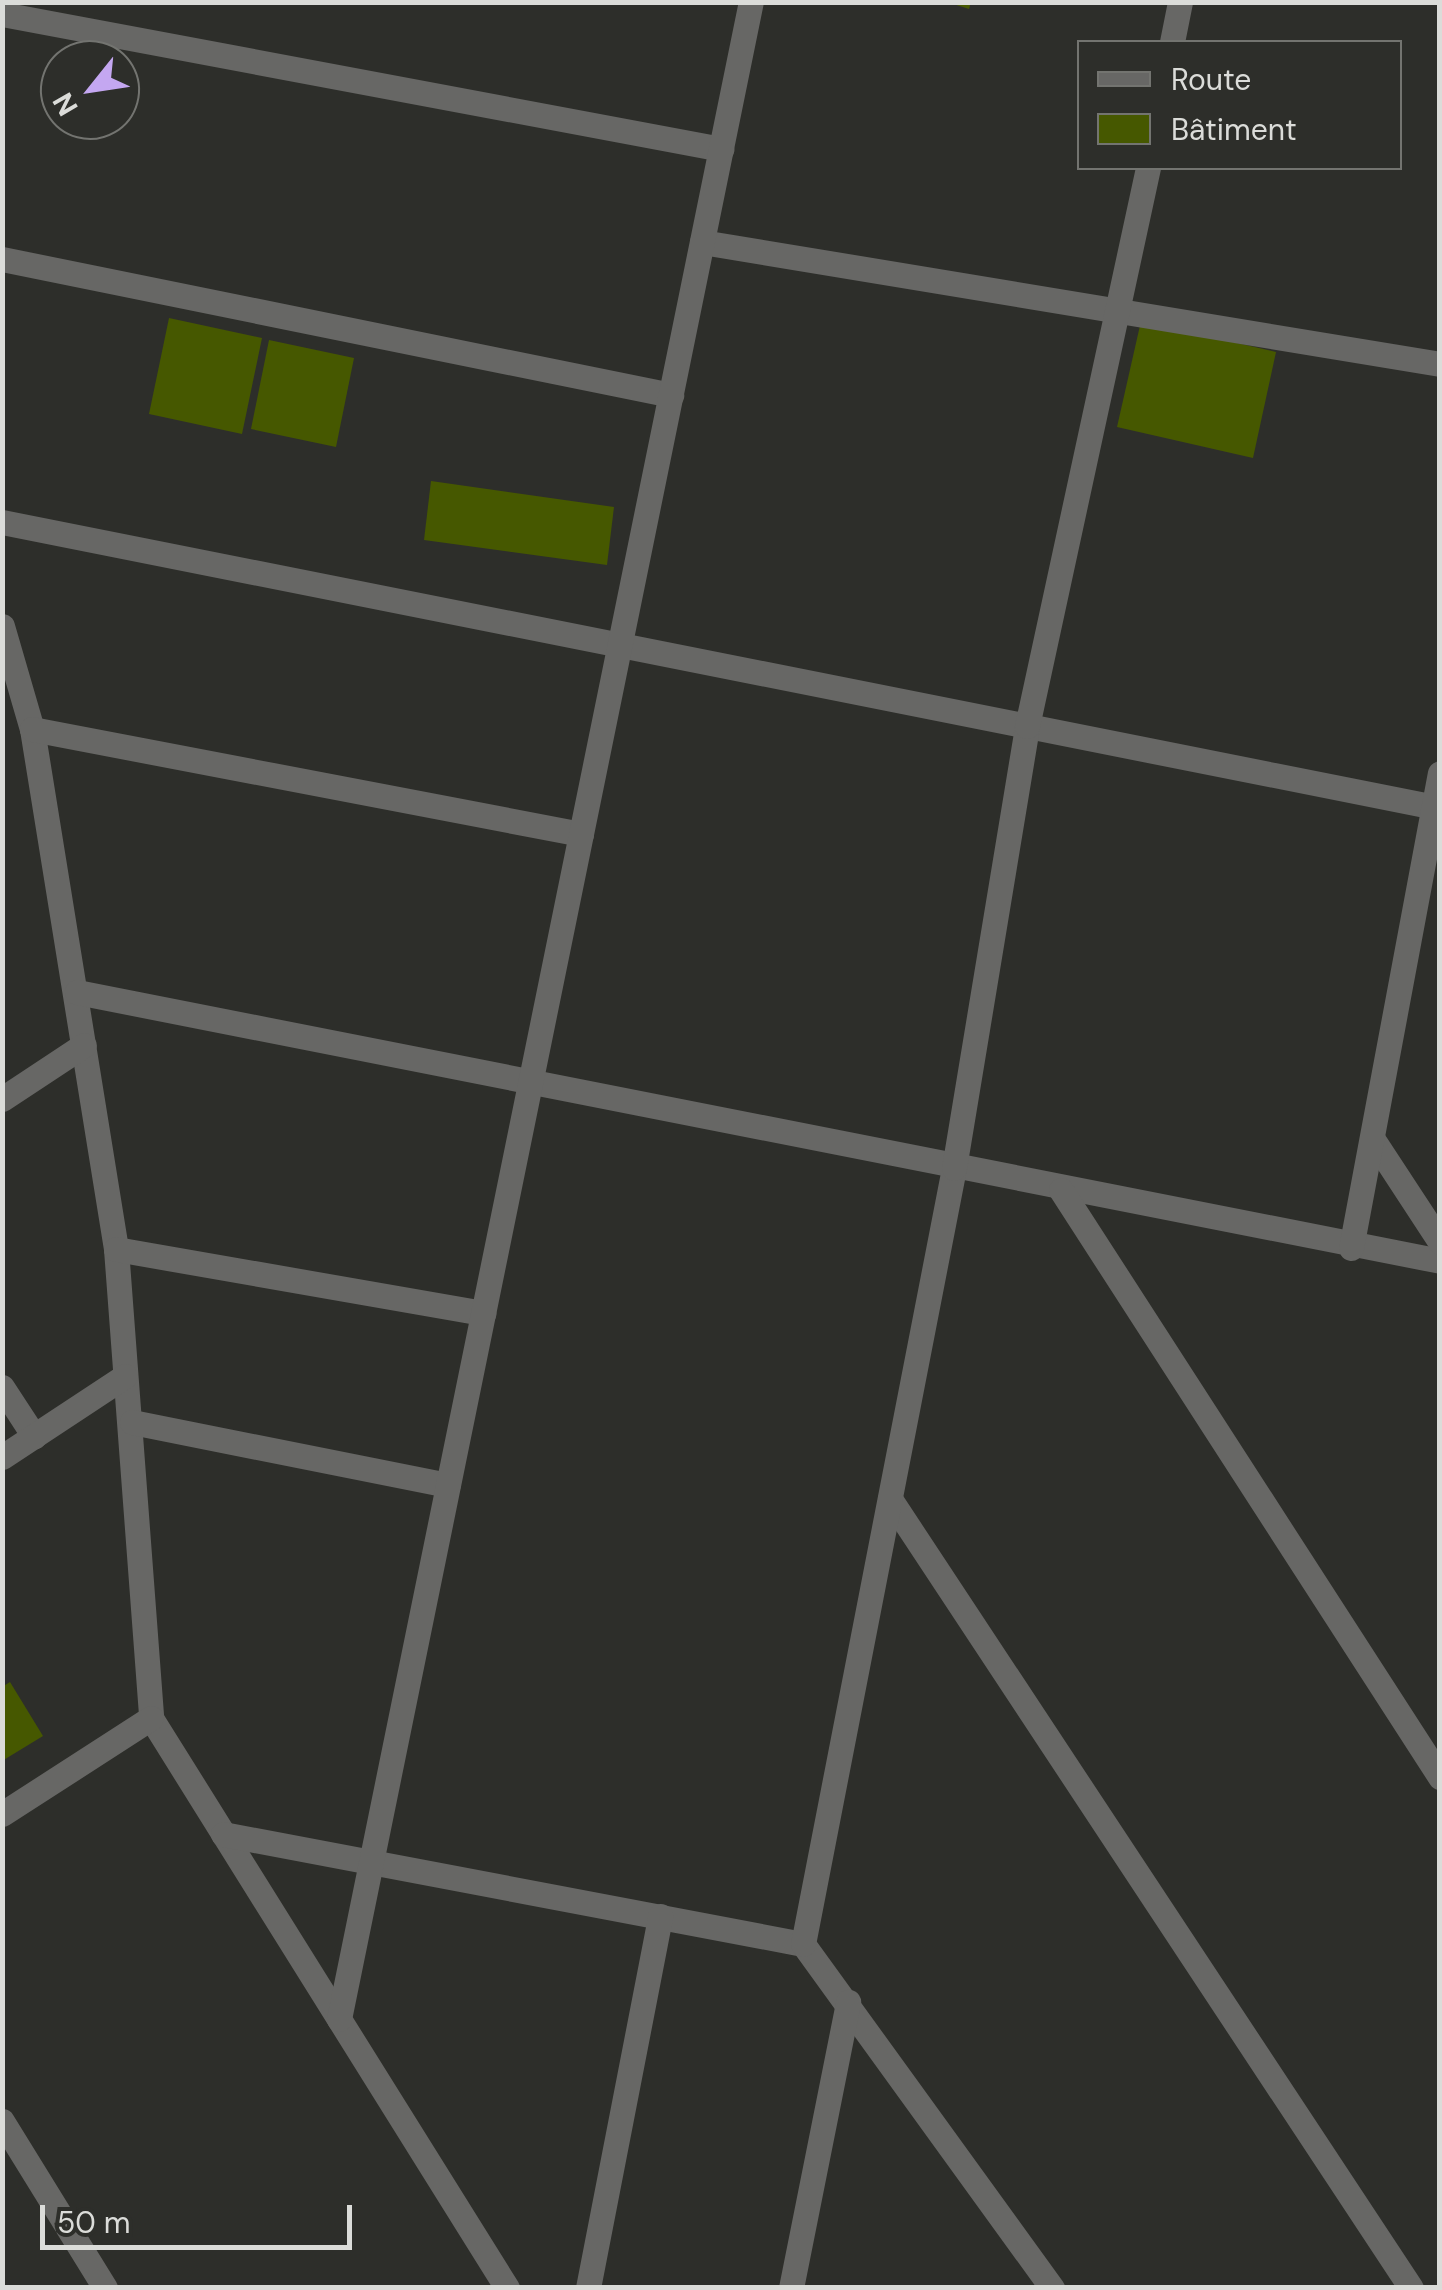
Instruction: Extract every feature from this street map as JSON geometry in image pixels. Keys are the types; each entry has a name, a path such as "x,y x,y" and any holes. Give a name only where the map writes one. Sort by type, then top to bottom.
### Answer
{"street":[{"path":"339,2019 751,2"},
{"path":"1172,40 1180,2"},
{"path":"5,11 721,149"},
{"path":"803,1944 954,1168 1027,726 1148,170"},
{"path":"702,242 1440,364"},
{"path":"2,260 671,395"},
{"path":"2,522 1436,807"},
{"path":"2,626 32,729 116,1249 132,1422 150,1718 507,2288"},
{"path":"32,729 581,834"},
{"path":"1351,1248 1440,773"},
{"path":"77,992 1351,1248 1440,1262"},
{"path":"2,1099 84,1045"},
{"path":"1374,1141 1440,1242"},
{"path":"1061,1190 1440,1778"},
{"path":"116,1249 483,1313"},
{"path":"2,1457 126,1376"},
{"path":"2,1387 34,1436"},
{"path":"132,1422 448,1485"},
{"path":"890,1499 1411,2288"},
{"path":"2,1814 150,1718"},
{"path":"223,1834 803,1944 1052,2288"},
{"path":"588,2288 660,1916"},
{"path":"791,2288 848,2002"},
{"path":"2,2121 105,2288"}],"building":[{"path":"947,2 971,2 969,9"},
{"path":"169,318 262,338 242,434 149,414"},
{"path":"1141,321 1276,352 1253,458 1117,427"},
{"path":"269,340 354,358 336,447 251,429"},
{"path":"431,481 614,507 607,565 424,540"},
{"path":"10,1682 43,1736 2,1761 2,1687"}]}
